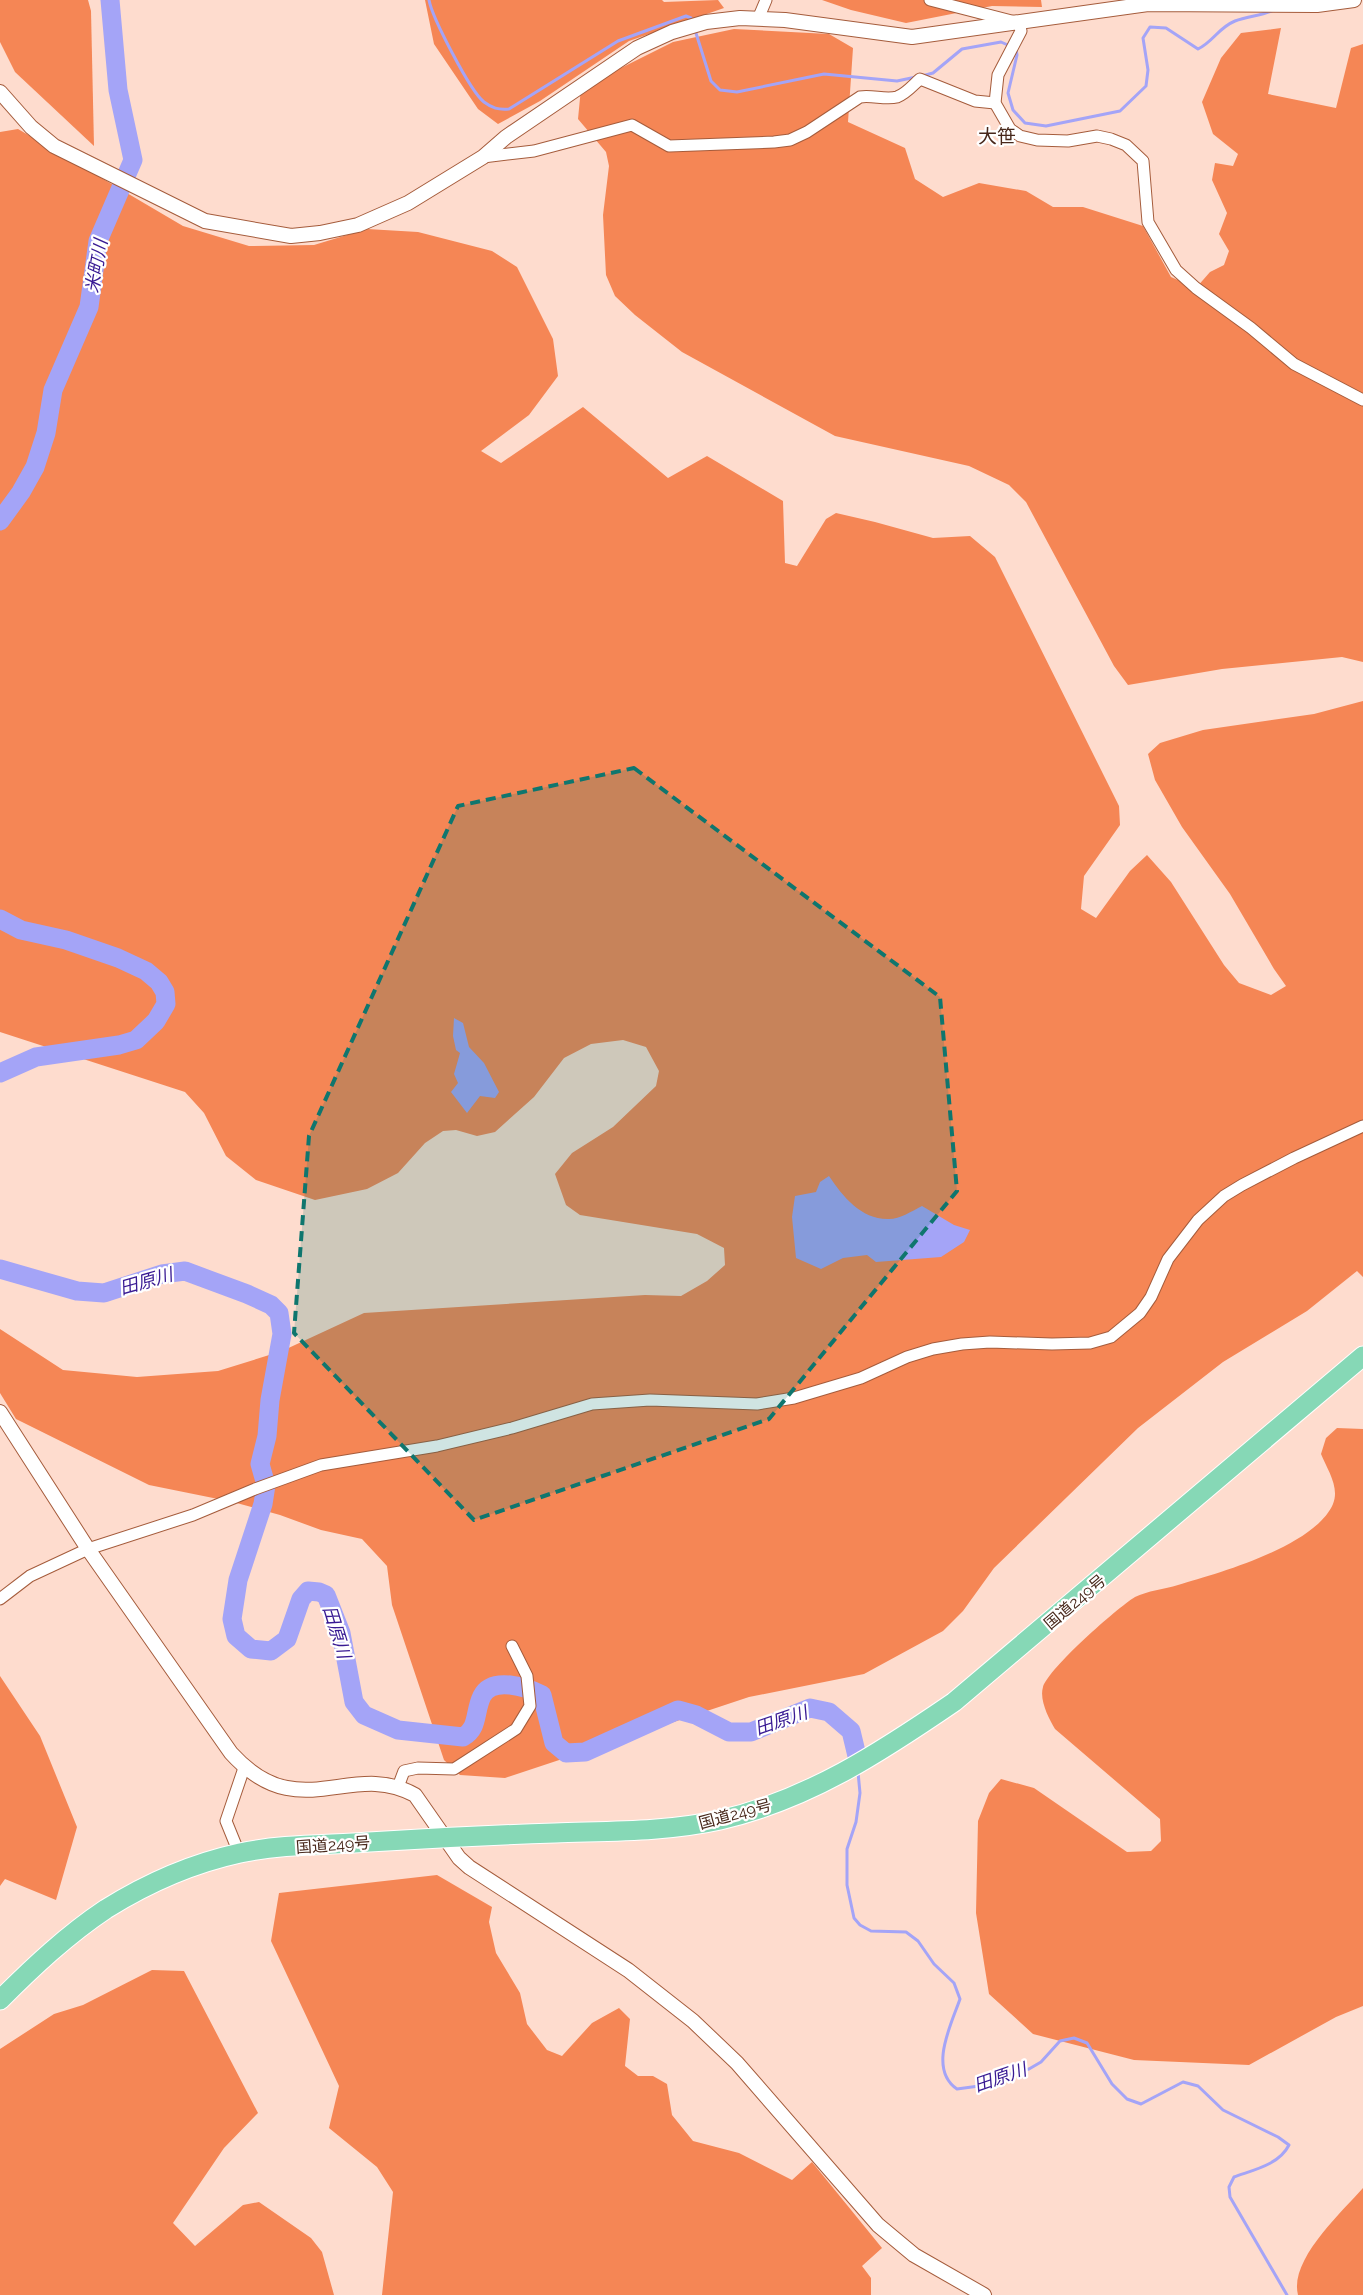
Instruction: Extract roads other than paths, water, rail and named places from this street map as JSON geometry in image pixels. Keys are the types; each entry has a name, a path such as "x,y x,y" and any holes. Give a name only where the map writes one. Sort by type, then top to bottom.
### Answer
{"highway":[{"name":"国道249号","path":"0,2000 71,1934 108,1908 151,1885 197,1866 239,1854 274,1848 446,1837 674,1828 721,1820 771,1806 830,1781 888,1748 954,1702 1363,1356"}],"street":[{"path":"758,19 766,0"},
{"path":"930,0 1020,27"},
{"path":"0,92 30,127 54,146 205,222 291,236 320,233 358,225 408,203 484,157 506,137 637,48 672,32 706,22 740,18 785,20 912,37 1020,27 1148,4 1192,2 1317,6 1354,0"},
{"path":"1020,27 998,75 995,103 1010,129 1020,136 1037,140 1068,141 1097,136 1126,145 1143,161 1148,222 1176,270 1196,288 1251,328 1294,364 1363,400"},
{"path":"484,157 542,149 632,125 669,146 745,144 790,140 807,132 860,97 895,97 903,94 920,79 975,101 995,103"},
{"path":"0,1599 30,1576 88,1549 193,1515 320,1465 437,1446 512,1428 592,1404 650,1400 757,1404 794,1398 861,1378 933,1349 990,1342 1052,1344 1090,1342 1111,1337 1140,1313 1151,1297 1168,1259 1198,1220 1224,1196 1294,1158 1363,1126"},
{"path":"0,1412 88,1549 226,1746 244,1768 264,1781 294,1790 319,1790 380,1782 398,1787 415,1795 459,1858 469,1867 628,1970 694,2021 737,2064 878,2225 914,2255 984,2295"},
{"path":"398,1787 404,1771 418,1768 454,1768 472,1759 516,1729 530,1706 527,1676 512,1646"},
{"path":"239,1854 226,1821 244,1768"}],"water":[{"path":"454,1018 463,1023 469,1047 484,1063 499,1092 495,1098 480,1096 467,1113 451,1092 458,1083 454,1074 460,1053 456,1050 453,1036"},
{"path":"829,1176 840,1192 854,1206 870,1216 893,1219 922,1206 954,1225 970,1230 964,1242 941,1257 876,1262 867,1255 843,1258 821,1269 796,1258 792,1217 795,1196 816,1192 820,1182"}],"waterway":[{"name":"米町川","path":"0,521 21,492 35,467 46,433 53,390 89,307 98,241 133,160 118,90 110,0"},
{"path":"429,0 444,37 470,84 484,102 502,109 509,109 618,41 686,16 691,18"},
{"path":"1016,49 1017,55 1008,93 1013,110 1025,123 1046,126 1120,111 1146,86 1148,70 1143,38 1150,27 1166,28 1198,49 1229,24 1240,19 1274,10"},
{"path":"695,30 711,81 720,90 737,92 824,74 897,81 916,77"},
{"path":"922,76 933,73 962,49 1001,42 1010,46"},
{"name":"田原川","path":"0,919 21,930 66,940 118,958 146,971 159,982 165,992 166,1004 156,1021 136,1040 119,1045 36,1057 0,1073"},
{"name":"田原川","path":"0,1269 77,1291 104,1293 162,1274 185,1271 247,1294 271,1305 279,1313 282,1334 270,1400 267,1436 260,1464 266,1485 263,1504 238,1580 232,1619 236,1636 251,1649 271,1651 287,1639 301,1599 308,1591 326,1595 341,1633 354,1702 364,1715 398,1730 463,1737 472,1729 482,1696 487,1690 493,1686 510,1685 528,1689 542,1695 554,1743 566,1753 585,1752 678,1710 696,1715 729,1732 751,1732 810,1708 829,1712 851,1731 857,1756"},
{"name":"田原川","path":"858,1772 860,1793 856,1822 847,1849 847,1885 854,1918 860,1925 871,1931 906,1932 918,1941 934,1964 954,1983 960,1999 944,2046 944,2070 948,2080 957,2089 979,2086 1003,2076 1029,2069 1041,2062 1060,2041 1074,2038 1087,2043 1112,2084 1127,2099 1141,2104 1183,2082 1198,2086 1223,2110 1278,2137 1289,2145 1285,2152 1272,2162 1234,2177 1229,2187 1230,2197 1287,2295"}],"district":[{"name":"大笹","path":"997,136"}]}
